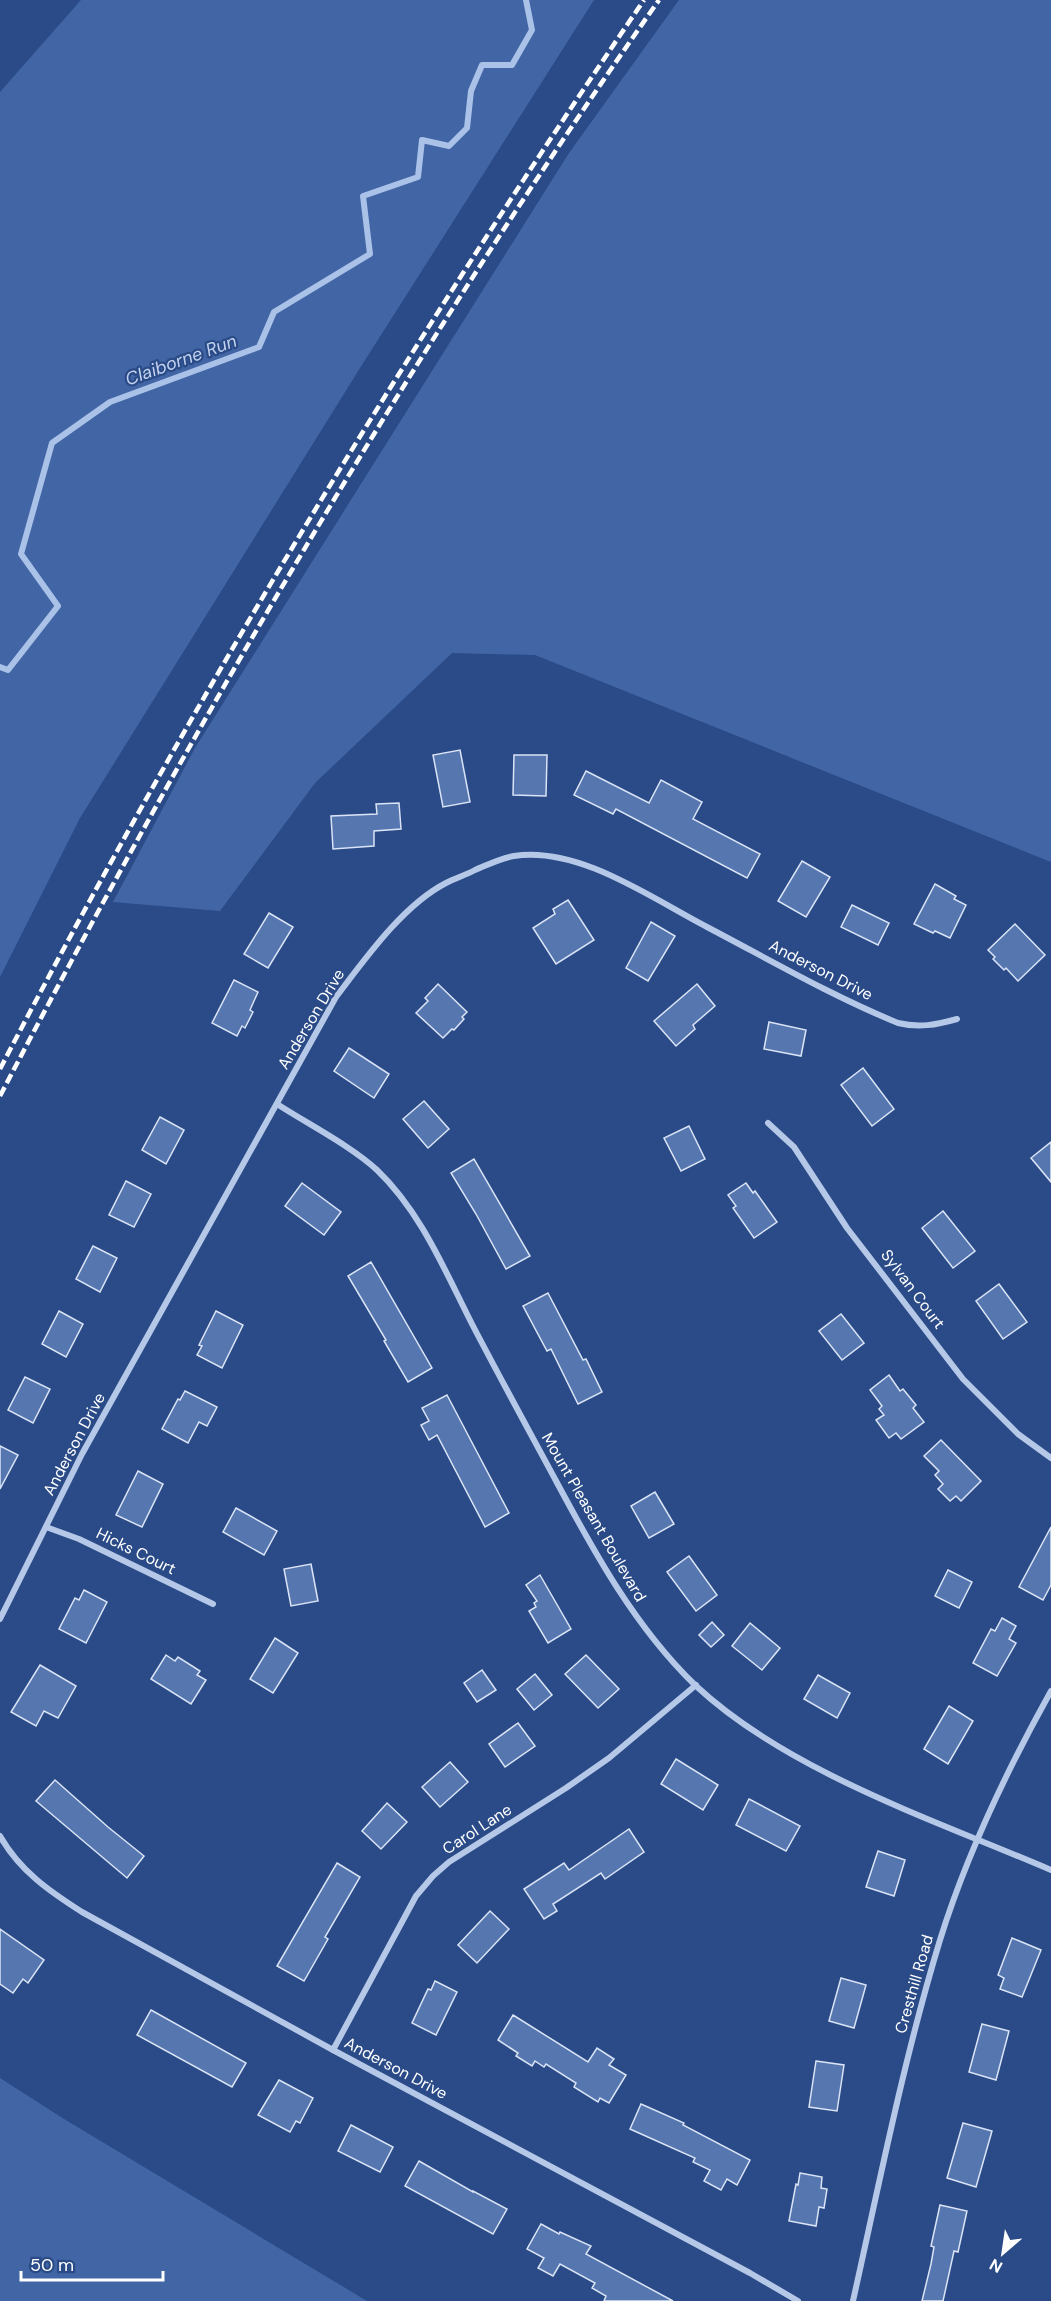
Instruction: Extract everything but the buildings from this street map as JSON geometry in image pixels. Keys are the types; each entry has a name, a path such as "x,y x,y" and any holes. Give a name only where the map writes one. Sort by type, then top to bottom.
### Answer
{"street":[{"name":"Anderson Drive","path":"0,1619 82,1454 336,997 396,924 416,904 444,884 513,856 558,857 611,876 757,953 898,1023 915,1027 957,1019"},
{"name":"Mount Pleasant Boulevard","path":"277,1104 376,1169 402,1199 425,1232 496,1371 601,1562 634,1613 696,1685 739,1720 800,1759 868,1792 1051,1870"},
{"name":"Sylvan Court","path":"768,1123 794,1146 847,1228 963,1379 1018,1434 1051,1458"},
{"name":"Hicks Court","path":"46,1527 79,1539 213,1604"},
{"name":"Carol Lane","path":"333,2050 416,1896 434,1876 449,1862 567,1788 609,1758 696,1685"},
{"name":"Cresthill Road","path":"853,2301 909,2050 941,1938 993,1803 1051,1691"},
{"name":"Anderson Drive","path":"0,1836 22,1866 46,1890 154,1953 750,2273 798,2301"}],"shaded area":[{"path":"81,0 594,0 360,368 80,818 0,977 0,92"},
{"path":"679,0 1051,0 1051,862 535,655 452,653 315,783 220,911 113,902 195,748 569,153"},
{"path":"0,2078 64,2119 367,2301 0,2301"}],"waterway":[{"name":"Claiborne Run","path":"0,667 8,670 58,606 21,554 52,443 110,402 259,347 274,312 370,254 363,196 418,177 422,140 449,146 467,128 471,91 482,65 512,65 532,30 526,0"}],"railway":[{"path":"0,1069 149,795 306,525 471,260 644,0"},
{"path":"0,1096 152,814 230,675 312,537 480,265 659,0"}]}
